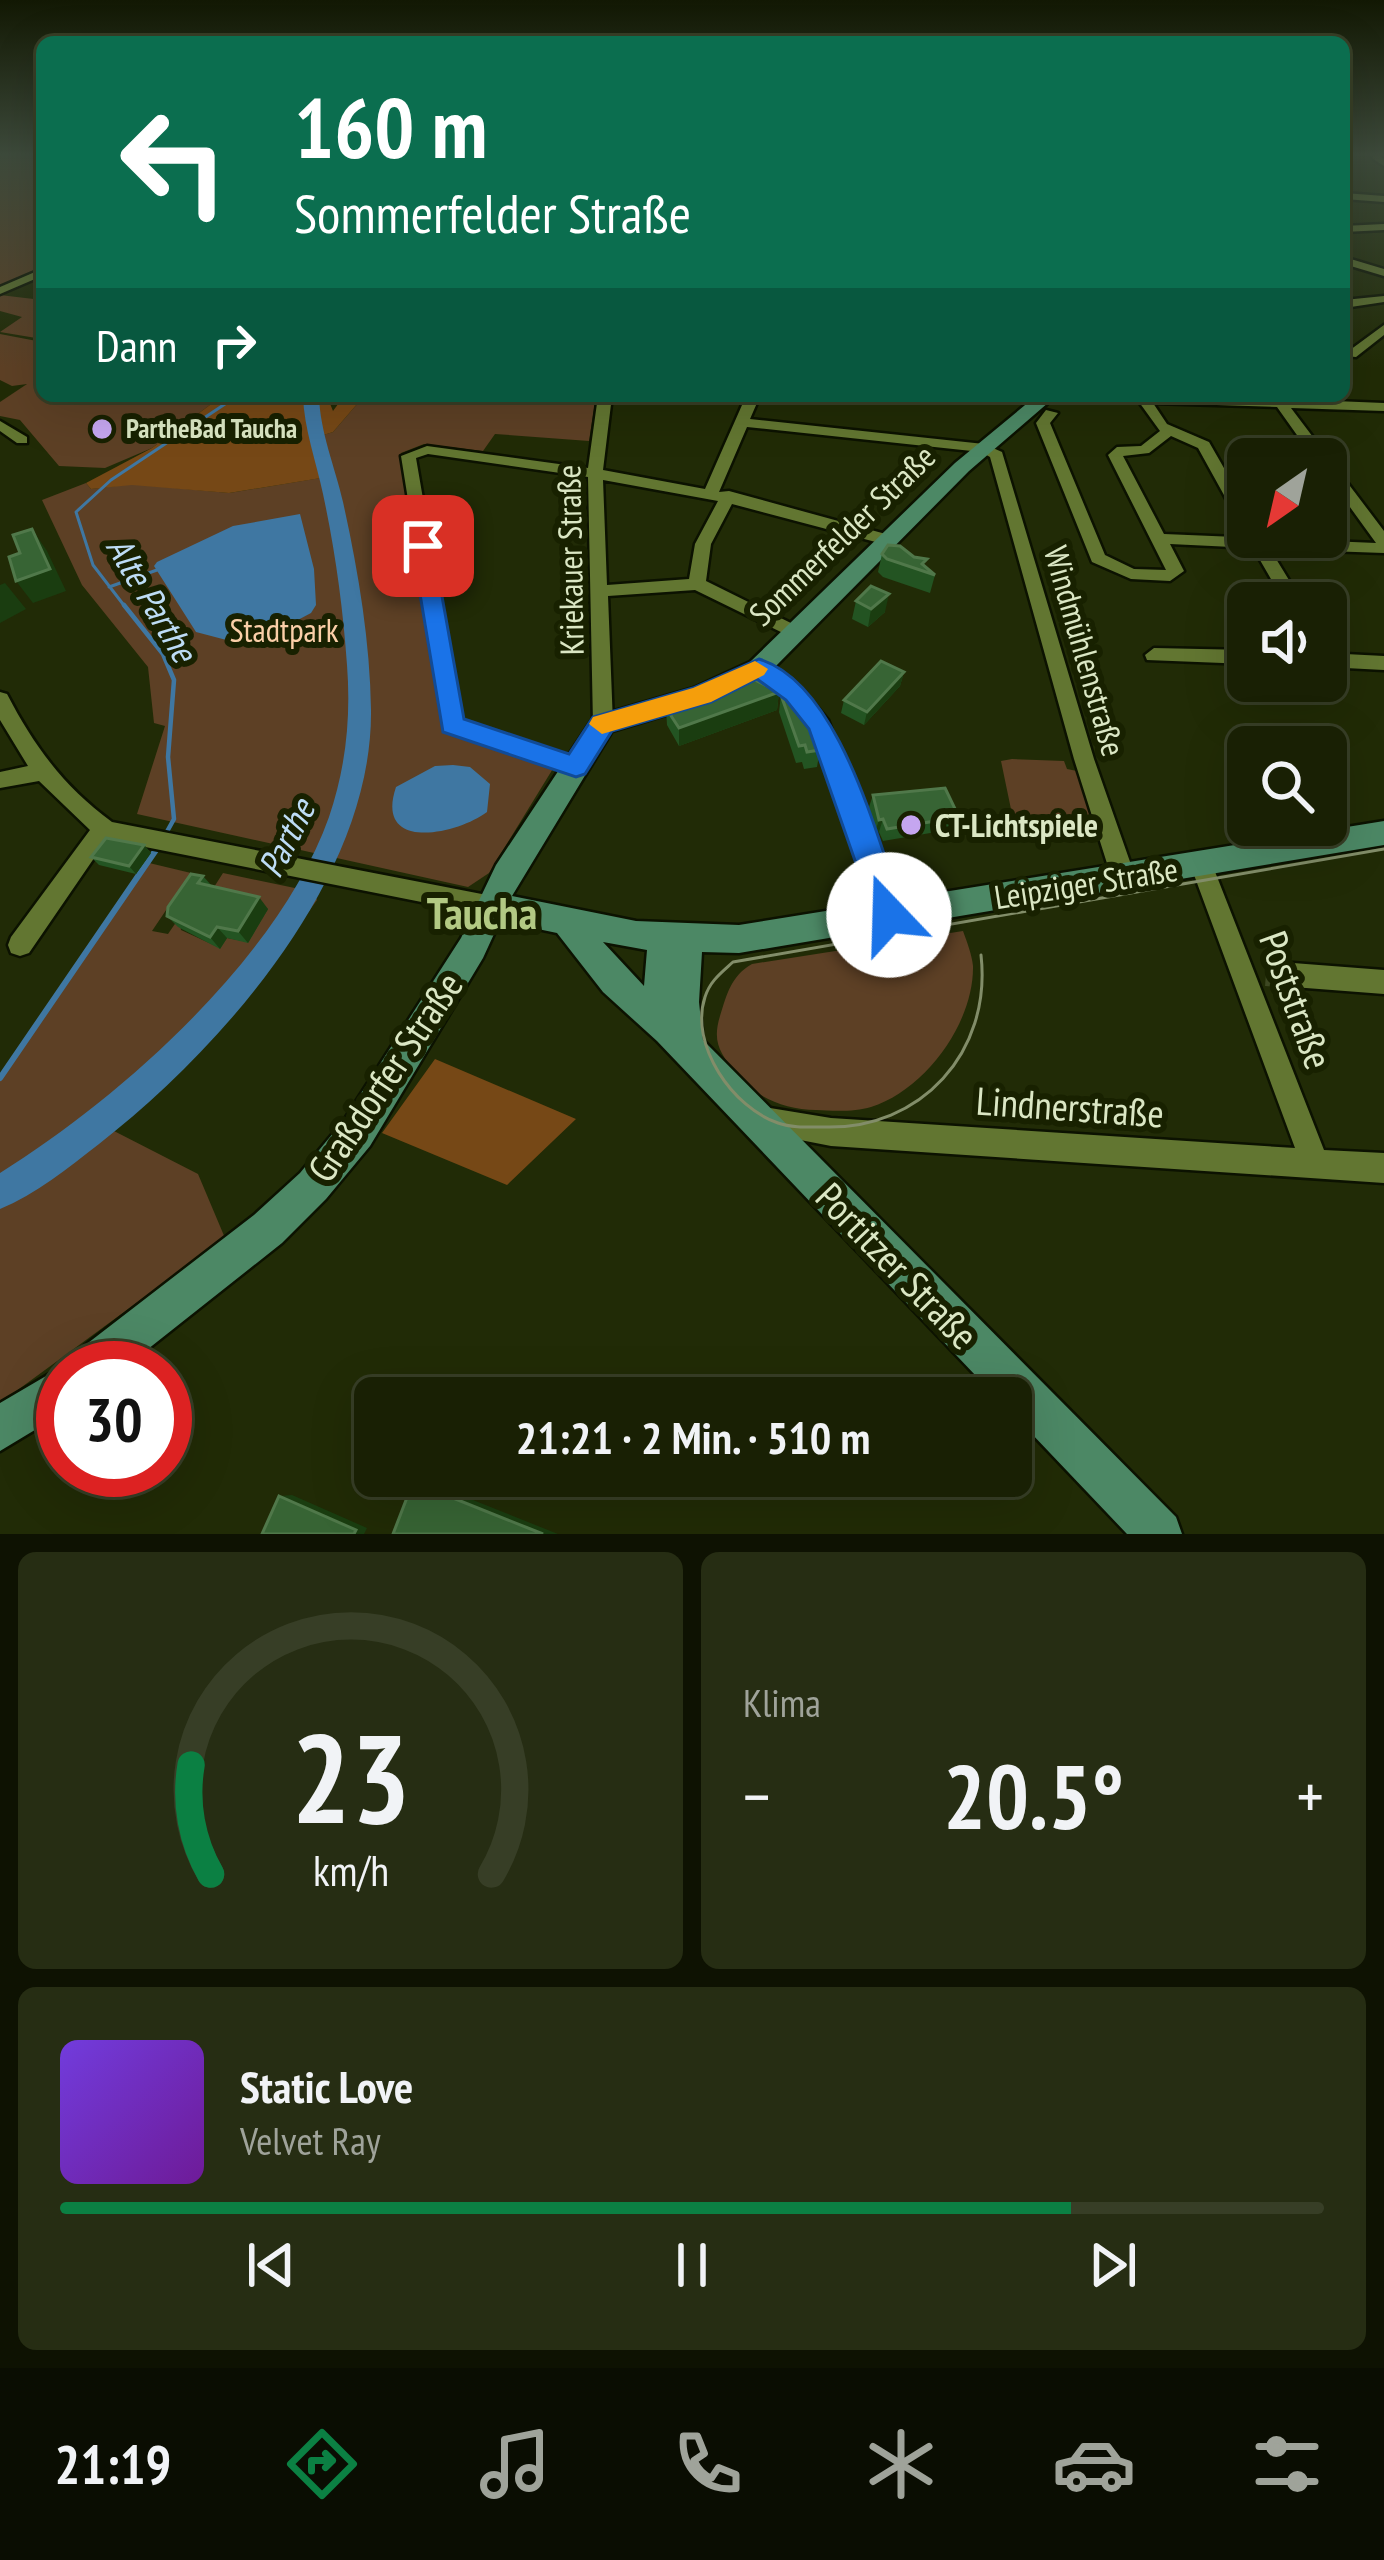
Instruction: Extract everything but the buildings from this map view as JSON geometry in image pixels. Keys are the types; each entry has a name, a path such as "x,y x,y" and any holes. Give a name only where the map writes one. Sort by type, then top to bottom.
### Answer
{"main road":[{"name":"Sommerfelder Straße","path":"603,724 702,695 759,668 984,448 1048,402"},
{"path":"492,906 603,724"},
{"name":"Leipziger Straße","path":"492,906 675,939 739,939 1384,833"},
{"name":"Graßdorfer Straße","path":"125,1341 234,1258 313,1186 382,1096 472,948 492,906"},
{"name":"Portitzer Straße","path":"566,921 615,981 678,1038 1159,1534"},
{"path":"675,939 682,1002 678,1038"},
{"path":"0,1429 36,1406"}],"street":[{"path":"1350,229 1384,227"},
{"path":"1350,262 1384,273"},
{"path":"0,290 36,275"},
{"path":"1350,289 1360,298"},
{"path":"1350,302 1384,299"},
{"path":"1350,354 1384,329"},
{"path":"1350,396 1384,397"},
{"name":"Kriekauer Straße","path":"603,724 595,470 604,402"},
{"path":"697,584 707,534 750,402"},
{"path":"1048,402 1042,422 1095,554 1108,566 1130,574 1173,575 1175,569 1115,456 1122,450 1144,450 1169,431"},
{"path":"1146,402 1160,426 1204,445 1227,486"},
{"path":"1280,402 1307,438"},
{"path":"1308,402 1384,407"},
{"path":"741,422 984,448"},
{"path":"0,425 22,440"},
{"name":"Windmühlenstraße","path":"984,448 997,455 1084,759 1123,876"},
{"path":"576,766 452,725 408,456 427,450 595,470 720,494 887,540"},
{"path":"1347,493 1384,545"},
{"path":"1158,539 1227,540"},
{"path":"1347,544 1384,545"},
{"path":"598,591 697,584 795,632"},
{"path":"1154,655 1227,657"},
{"path":"1347,661 1384,664"},
{"path":"759,668 795,694 821,725 889,915"},
{"name":"Leipziger Straße","path":"0,700 41,772 62,796 106,830 492,906"},
{"path":"0,780 41,772"},
{"path":"20,945 93,841 106,830"},
{"name":"Poststraße","path":"1201,864 1255,972 1315,1163"},
{"path":"1293,975 1384,982"},
{"name":"Lindnerstraße","path":"752,1117 776,1126 831,1132 1384,1168"}],"green space":[{"path":"0,225 36,225 36,272 0,288"},
{"path":"0,295 36,299 36,338 0,332 22,317 0,311"},
{"name":"PartheBad Taucha","path":"0,334 36,341 36,402 214,402 152,448 105,468 59,466 20,420 0,416 0,402 27,384 12,386 0,380"},
{"name":"Stadtpark","path":"359,402 595,402 589,441 495,434 483,451 424,444 401,453 444,729 554,767 489,873 468,887 137,814 165,726 154,723 148,667 82,585 42,500 86,483 91,489 132,484 229,493 320,478 310,439 333,432"},
{"path":"1001,761 1064,761 1067,769 1077,771 1091,819 1012,814"},
{"path":"145,862 191,873 152,931 168,934 179,918 181,930 220,948 227,938 248,942 268,909 209,895 223,873 314,892 317,900 236,1012 114,1131 198,1174 225,1238 85,1341 36,1341 36,1377 0,1403 0,1074"},
{"path":"963,931 973,966 965,1010 943,1052 910,1086 891,1098 851,1110 782,1104 752,1089 722,1053 717,1033 725,1000 734,980 752,964"}],"shaded area":[{"path":"214,402 329,402 333,411 340,402 359,402 333,432 311,439 321,478 229,493 132,485 91,489 86,483 152,448"},
{"path":"435,1059 576,1119 507,1185 382,1133"}],"water":[{"path":"300,514 314,569 316,605 311,613 262,639 234,642 196,632 154,566 157,562 233,526"},
{"path":"435,766 470,767 490,784 487,812 439,831 407,830 397,822 392,808 396,787"}],"waterway":[{"name":"Alte Parthe","path":"110,587 93,565 76,512 111,480 228,402"},
{"name":"Parthe","path":"0,1192 110,1115 221,1007 270,946 311,883 341,819 357,757 358,666 342,546 312,402"},
{"path":"110,587 157,570"},
{"name":"Alte Parthe","path":"110,587 126,608"},
{"name":"Alte Parthe","path":"124,605 163,654 174,680 168,757 174,819 164,837"},
{"name":"Alte Parthe","path":"0,1078 158,847"}],"tunnel":[{"path":"1266,973 1293,975"}],"tram line":[{"path":"981,955 975,1023 962,1053 919,1099 891,1115 824,1127 778,1123 745,1104 709,1054 703,1035 705,997 733,962 1384,849"}],"slow traffic":[{"path":"602,724 702,695 755,669"}],"place":[{"name":"PartheBad Taucha","path":"102,429"},
{"name":"CT-Lichtspiele","path":"911,825"}],"district":[{"name":"Taucha","path":"482,913"}],"route":[{"path":"423,546 452,725 576,766 603,724 702,695 759,668 795,694 821,725 889,915"}]}
